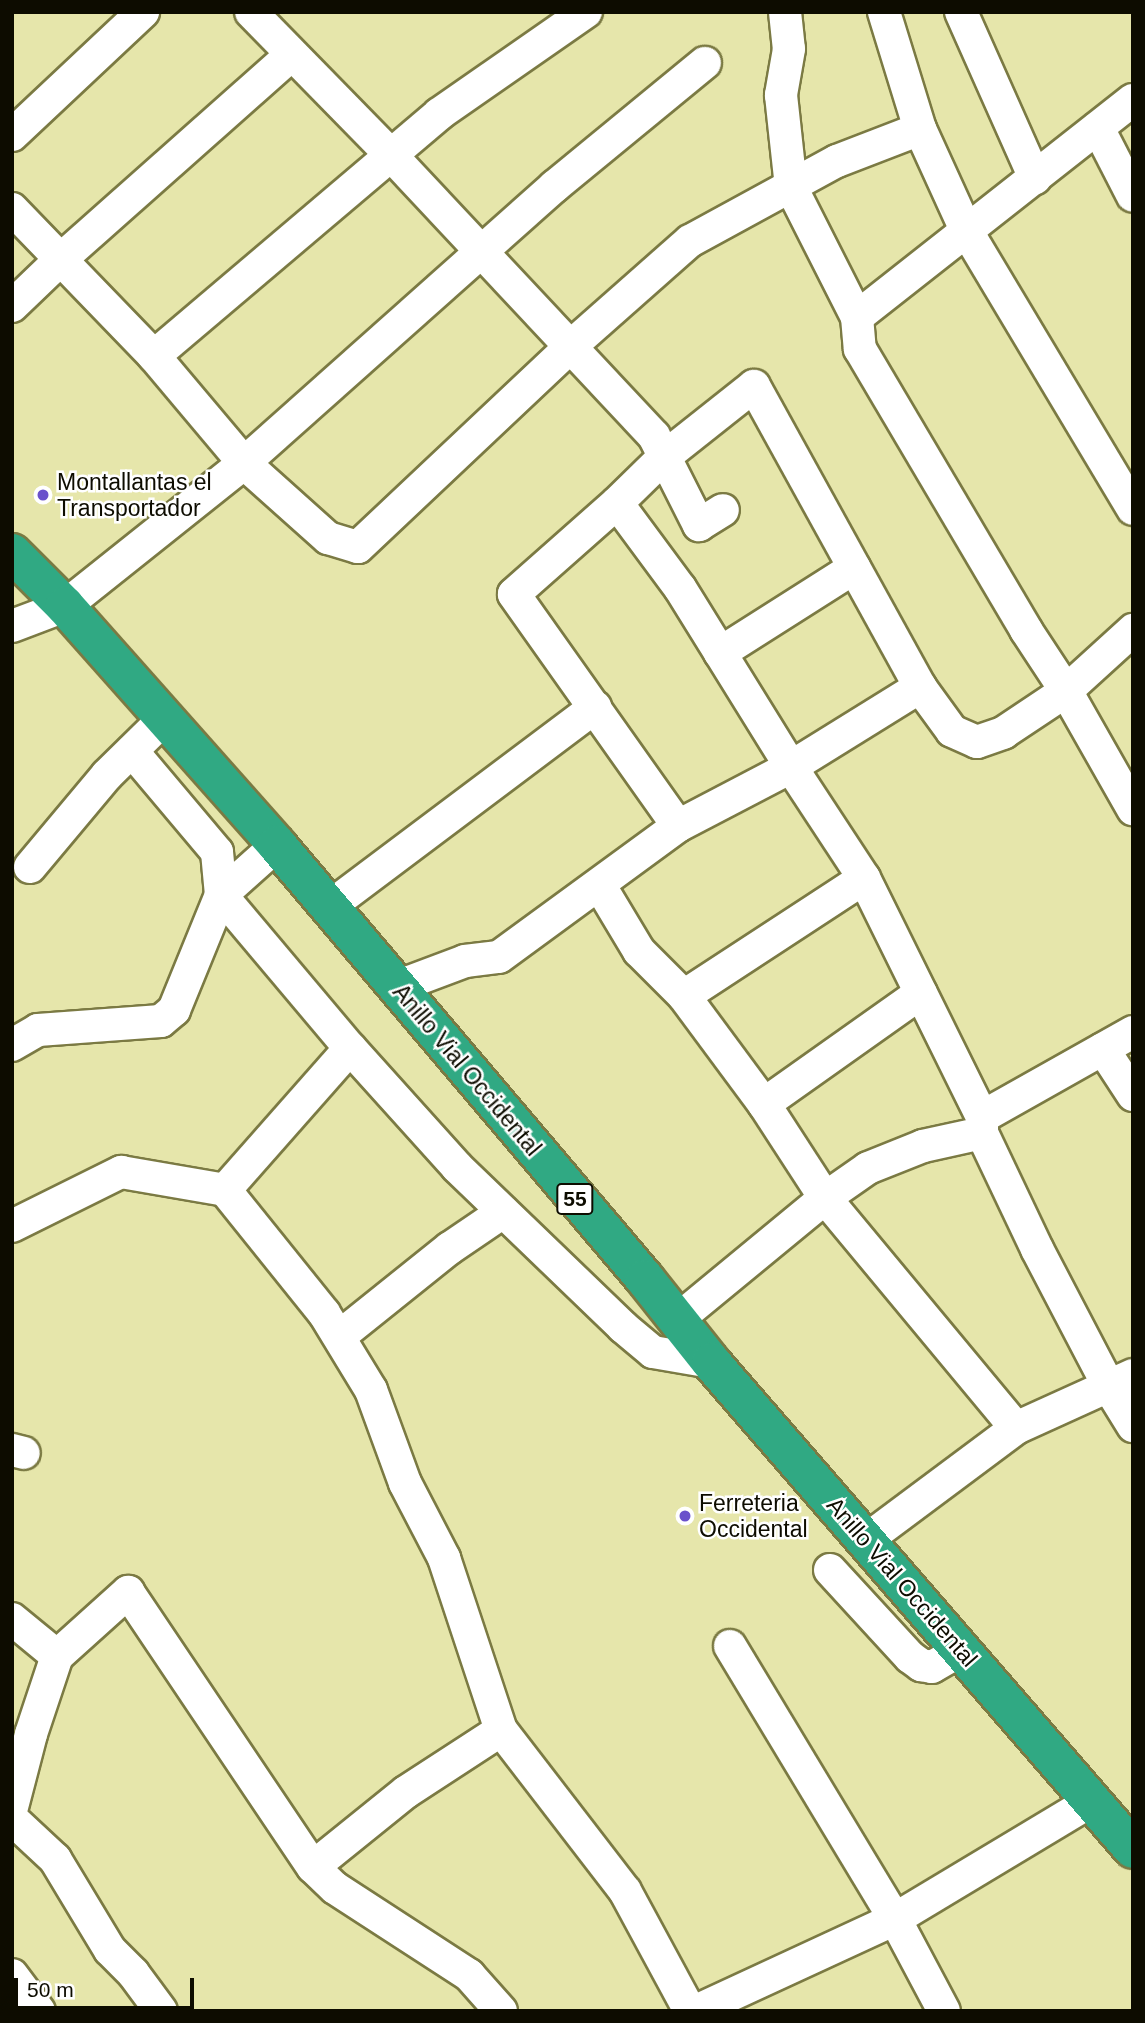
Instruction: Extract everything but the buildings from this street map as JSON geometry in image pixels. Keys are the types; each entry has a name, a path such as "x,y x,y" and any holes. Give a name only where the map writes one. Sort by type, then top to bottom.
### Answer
{"highway":[{"name":"Anillo Vial Occidental","path":"12,553 65,606 276,845 711,1362 1133,1849"}],"street":[{"path":"12,135 143,12"},
{"path":"251,12 391,155 654,436 699,525 723,510"},
{"path":"154,356 439,114 586,12"},
{"path":"785,12 789,49 780,95 791,187 857,317 860,349 1026,629 1066,691 1133,809"},
{"path":"884,12 920,129 965,230 1133,509"},
{"path":"961,12 1035,178"},
{"path":"12,306 291,55"},
{"path":"12,626 65,606 244,463 483,253 555,186 705,63"},
{"path":"857,317 1133,100"},
{"path":"1098,128 1133,195"},
{"path":"12,209 59,261 154,356 244,463 328,538 358,547 570,346 690,241 837,162 920,129"},
{"path":"678,826 514,594 617,503 663,458 754,386 920,687 952,731 977,741 1003,733 1066,691 1133,630"},
{"path":"617,503 680,588 791,767 864,878 982,1125 1121,1381 1133,1426"},
{"path":"720,653 854,568"},
{"path":"396,987 465,961 499,957 600,886 678,826 791,767 920,687"},
{"path":"329,907 595,708"},
{"path":"30,867 107,775 164,719"},
{"path":"132,751 217,852 221,895 350,1048 457,1167 623,1327 653,1352 711,1362"},
{"path":"12,1045 38,1030 161,1021 174,1010 221,895 276,845"},
{"path":"684,996 864,878"},
{"path":"600,886 639,951 684,996 764,1104 825,1198 1017,1428"},
{"path":"764,1104 921,993"},
{"path":"677,1320 825,1198 868,1168 982,1125 1133,1032"},
{"path":"225,1190 350,1048"},
{"path":"1103,1049 1133,1095"},
{"path":"12,1226 121,1172 225,1190 278,1253 340,1336 371,1390 405,1483 444,1558 501,1730 625,1891 690,2011"},
{"path":"340,1336 450,1248 503,1212"},
{"path":"866,1541 1017,1428 1121,1381"},
{"path":"831,1570 910,1657 921,1665 932,1667 961,1650"},
{"path":"12,1807 31,1734 57,1656 128,1592 313,1867 335,1888 469,1975 502,2011"},
{"path":"12,1619 57,1656"},
{"path":"730,1646 895,1919 944,2011"},
{"path":"313,1867 407,1792 501,1730"},
{"path":"696,2011 895,1919 1090,1802"},
{"path":"12,1819 55,1859 110,1950 134,1973 161,2011"},
{"path":"12,1975 39,2011"}],"place":[{"name":"Montallantas el Transportador","path":"43,495"},
{"name":"Ferreteria Occidental","path":"685,1516"}]}
